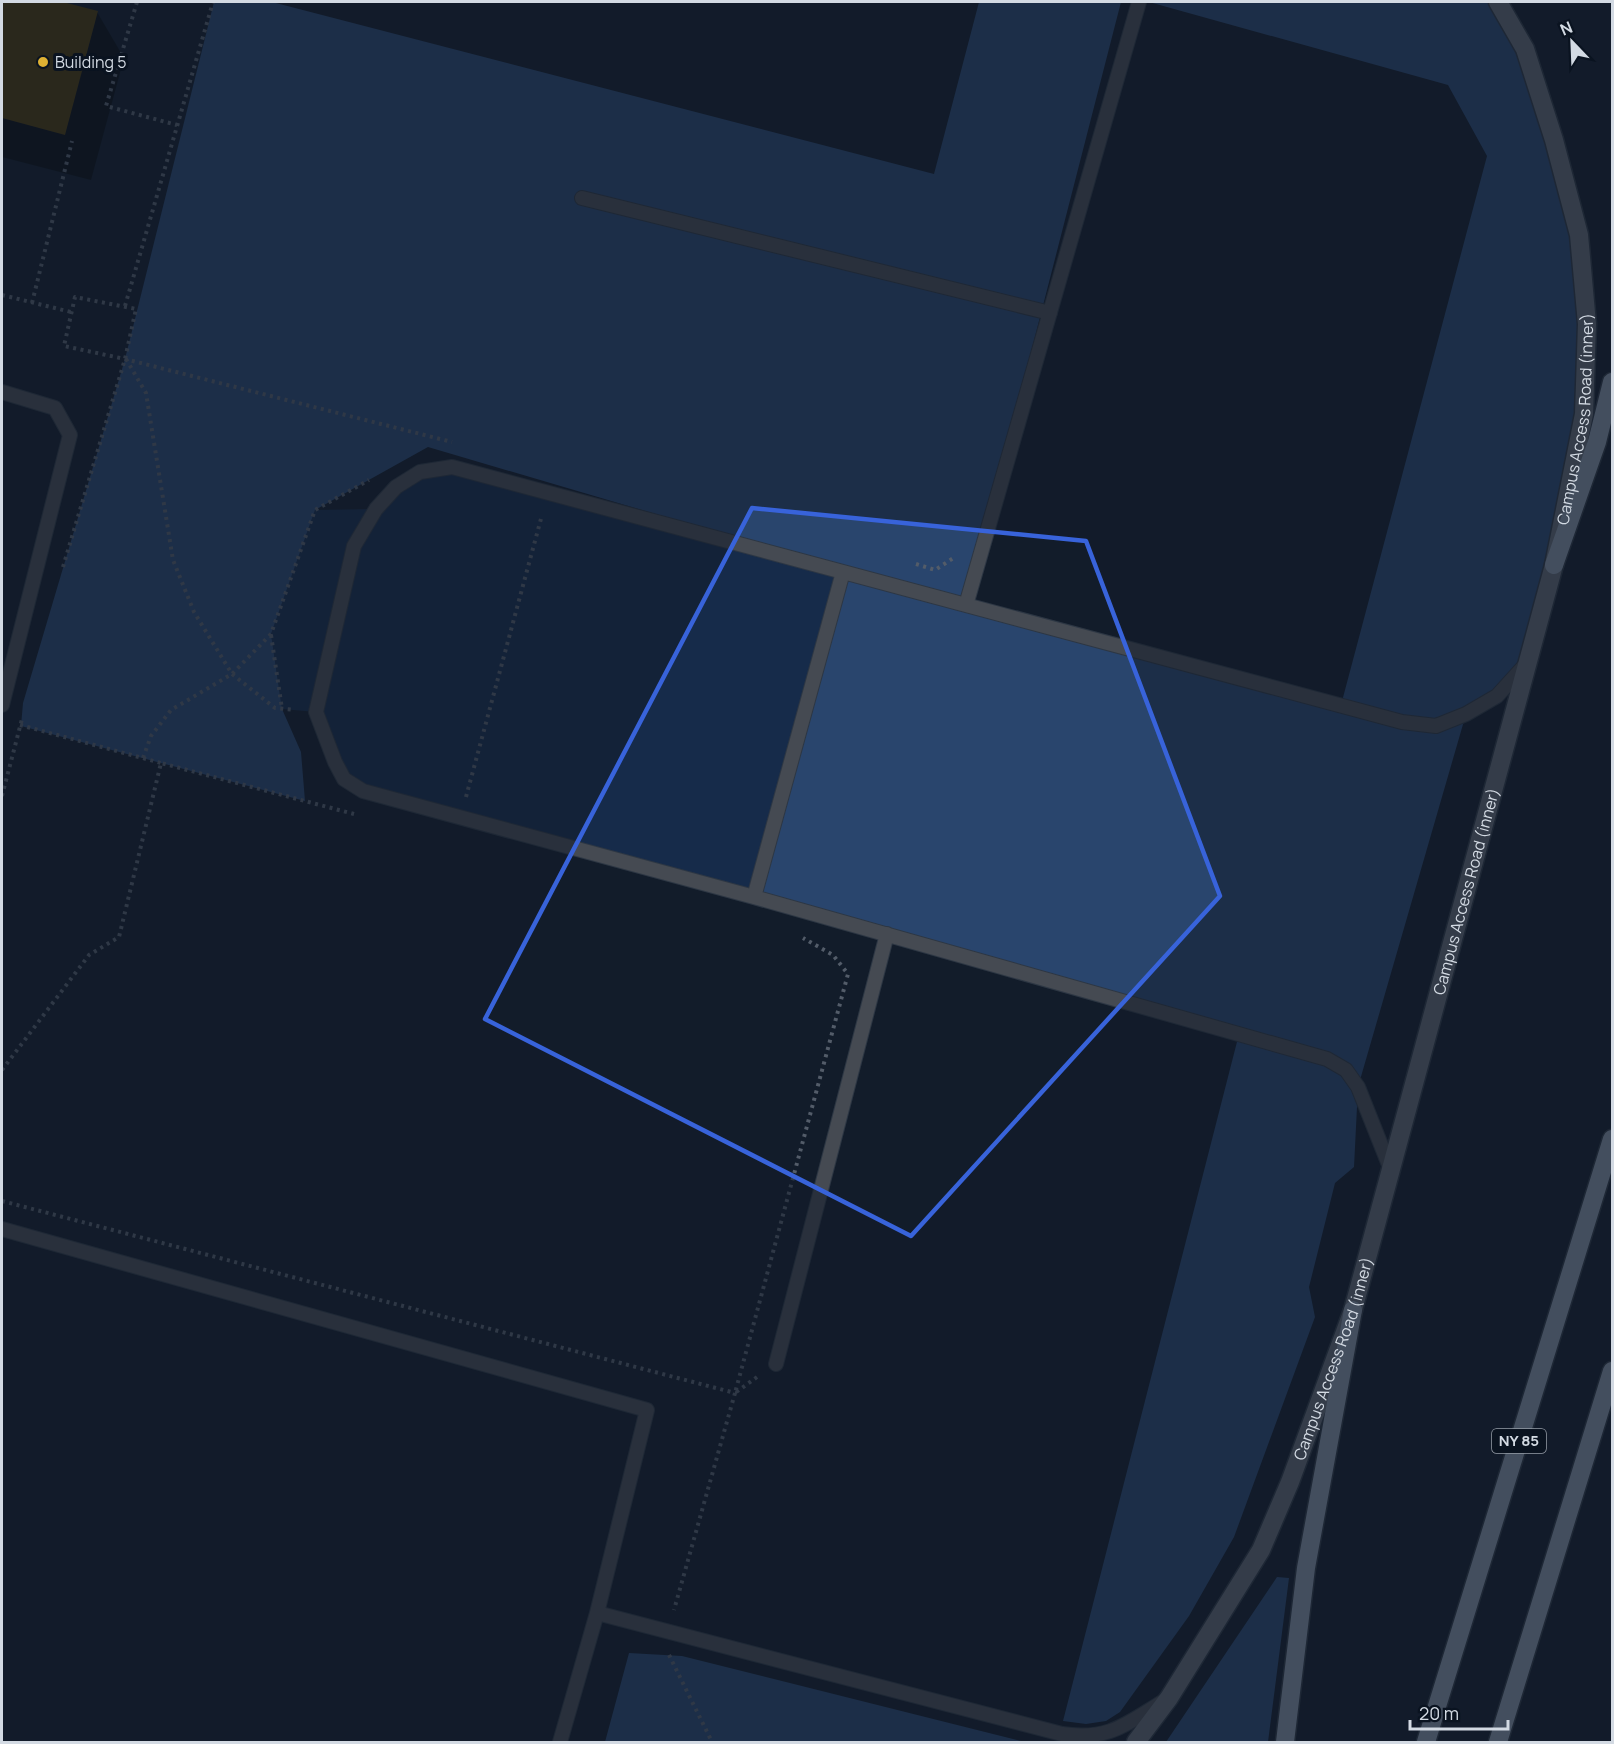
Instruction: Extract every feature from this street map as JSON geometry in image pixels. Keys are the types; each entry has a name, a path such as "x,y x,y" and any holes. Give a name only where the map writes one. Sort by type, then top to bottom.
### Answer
{"highway":[{"path":"1554,565 1597,442 1612,382"},
{"name":"NY 85","path":"1426,1743 1612,1139"},
{"path":"1285,1743 1306,1568 1353,1311"},
{"path":"1498,1743 1612,1371"}],"street":[{"name":"Campus Access Road (inner)","path":"1136,1743 1169,1698 1261,1550 1290,1482 1353,1311 1554,565 1584,414 1587,324 1579,236 1554,140 1525,50 1498,2"}],"lane":[{"path":"966,606 1139,2"},
{"path":"582,198 1050,313"},
{"path":"2,392 55,408 70,435 2,705"},
{"path":"1390,1170 1358,1087 1346,1070 1327,1059 754,897 363,791 344,779 328,747 316,712 354,546 376,509 396,487 420,472 452,467 1402,722 1436,726 1497,696 1528,662"},
{"path":"754,897 843,572"},
{"path":"776,1364 887,934"},
{"path":"2,1229 646,1410 597,1612 560,1743"},
{"path":"597,1612 1062,1734 1087,1738 1116,1730 1169,1698"}],"path":[{"path":"137,2 106,106 177,124"},
{"path":"125,306 213,2"},
{"path":"32,303 72,141"},
{"path":"2,295 71,312"},
{"path":"61,576 125,358 136,309 75,297 64,346 125,358 146,393 173,560 194,612 232,674 275,708 316,712"},
{"path":"432,445 442,440"},
{"path":"143,758 151,736 171,710 232,674 271,634 315,510 374,477"},
{"path":"913,564 935,570 953,560 958,552"},
{"path":"271,634 282,709"},
{"path":"2,796 21,726 22,714"},
{"path":"14,724 161,763"},
{"path":"776,1364 735,1393 848,974 833,955 806,938 794,935"}],"highlighted area":[{"path":"752,508 1086,541 1220,896 911,1236 485,1019"}],"shaded area":[{"path":"214,2 272,2 934,174 979,2 1121,2 966,605 1341,705 1487,156 1448,85 1149,2 1498,2 1525,49 1579,235 1584,414 1528,662 1466,714 1358,1087 1354,1167 1335,1183 1309,1287 1315,1317 1234,1537 1189,1616 1120,1712 1106,1721 1086,1724 1063,1721 1239,1034 754,897 843,572 927,594 428,447 315,510 271,634 282,709 301,752 305,801 21,726 23,703 125,359"},
{"path":"452,467 956,603 858,926 344,779 316,712 282,709 271,634 315,510 376,509 396,487"},
{"path":"1277,1577 1289,1578 1268,1742 1166,1742"},
{"path":"629,1653 682,1656 1025,1742 605,1742"}],"building":[{"name":"Building 5","path":"2,2 63,2 98,11 65,135 2,118"}],"place":[{"name":"Building 5","path":"43,62"}]}
